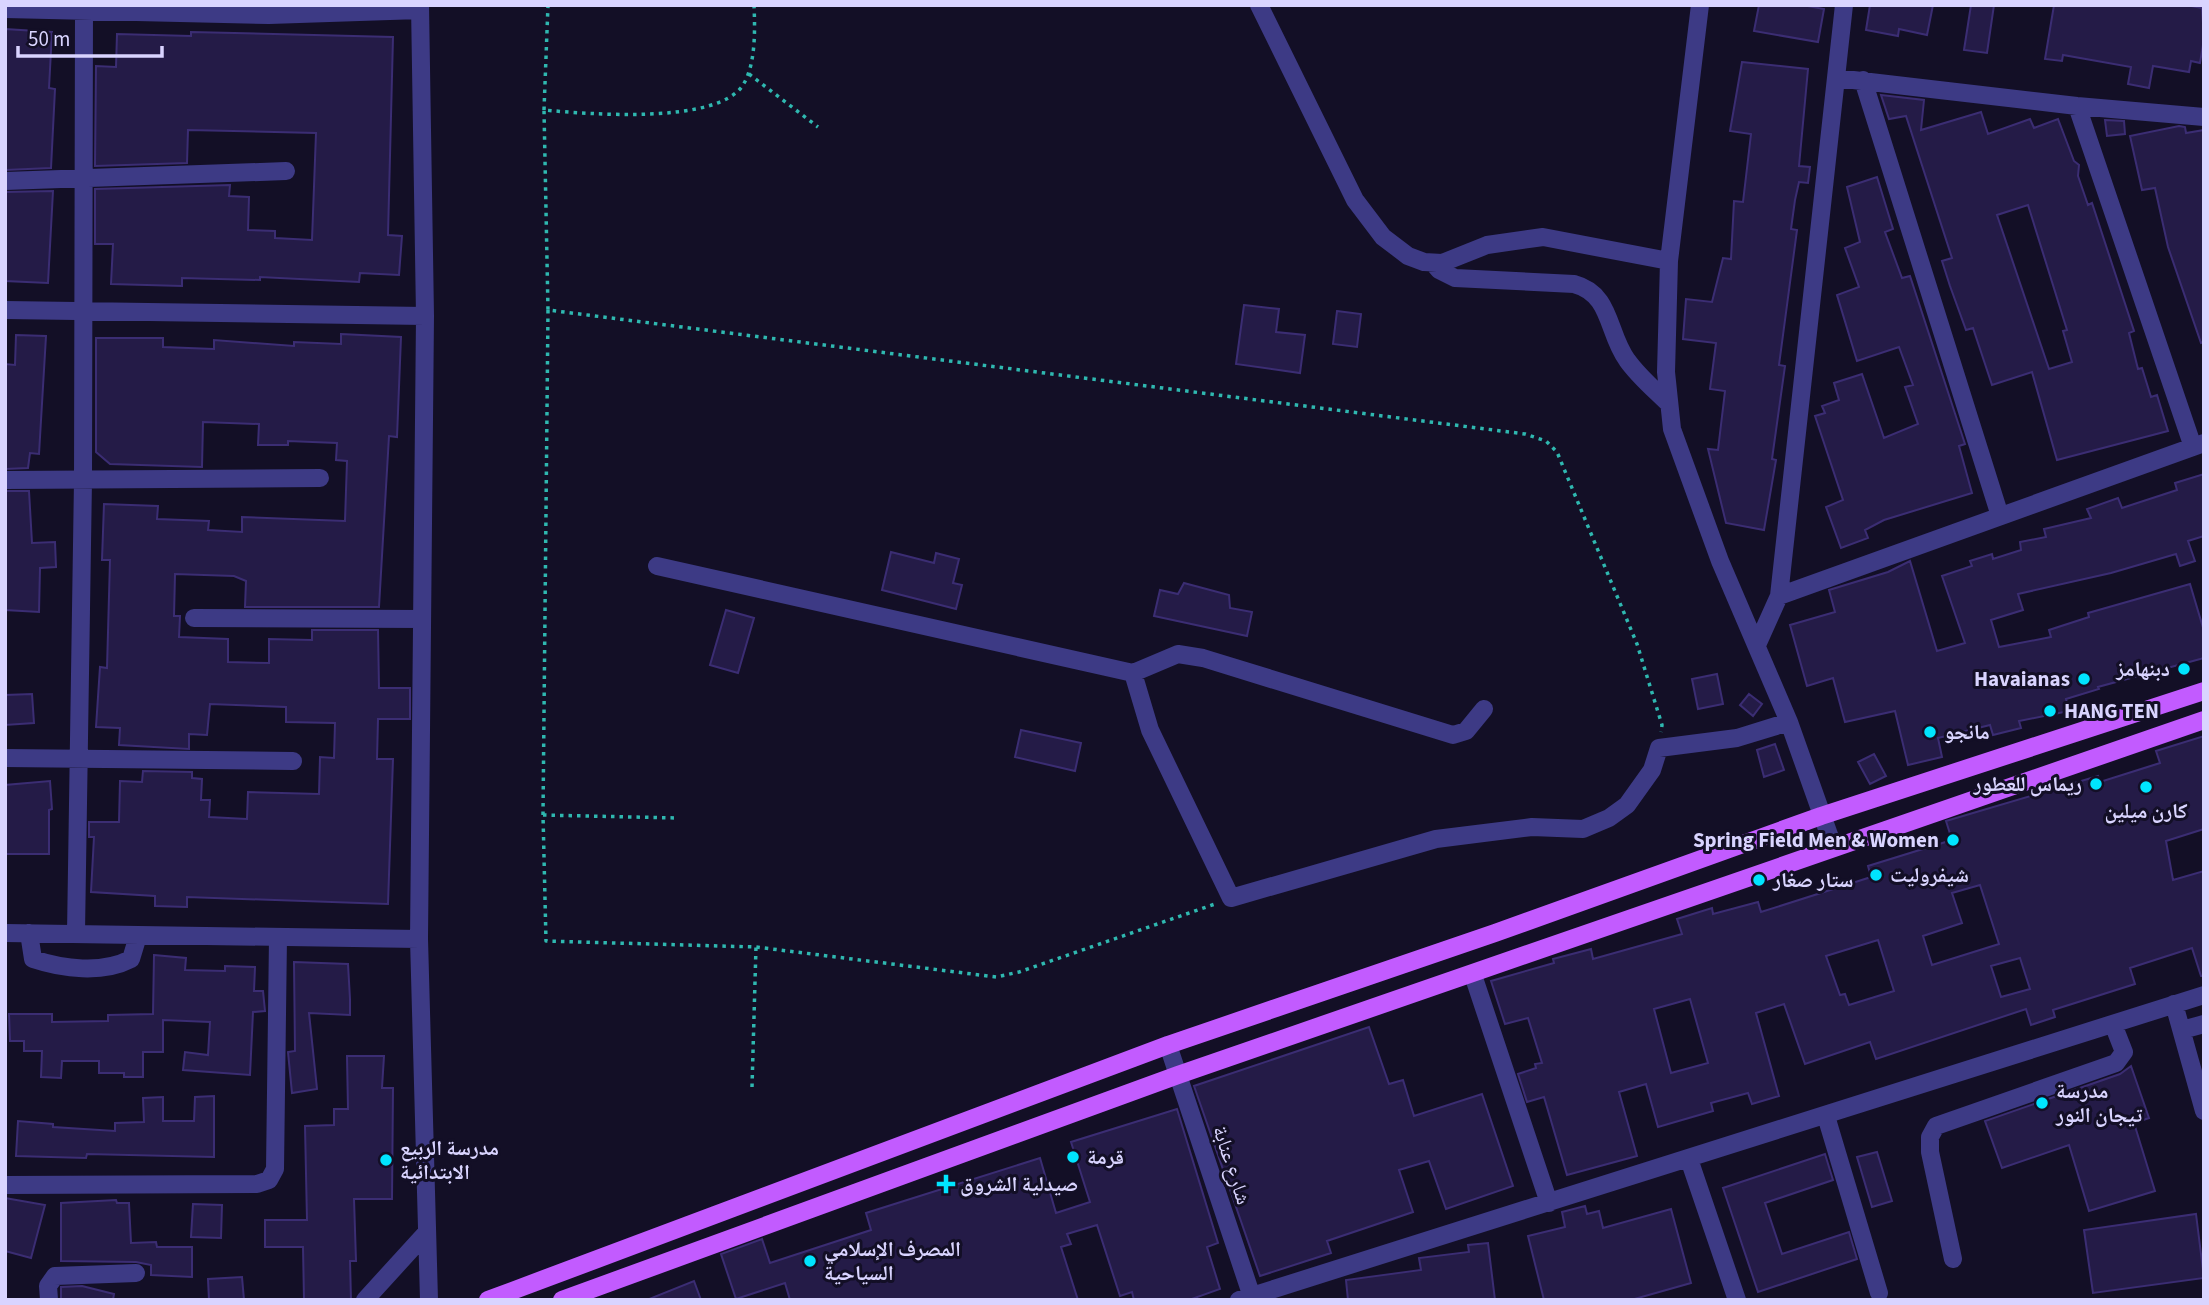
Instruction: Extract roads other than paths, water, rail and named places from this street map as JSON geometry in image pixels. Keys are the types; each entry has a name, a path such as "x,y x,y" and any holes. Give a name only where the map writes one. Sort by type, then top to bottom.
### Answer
{"main road":[{"path":"488,1300 1168,1045 1495,933 1821,816 2204,691"},
{"path":"562,1300 1178,1075 1473,975 1833,846 2204,720"}],"street":[{"path":"1259,5 1268,29 1363,213 1395,247 1416,260 1433,263 1450,261 1487,245 1543,237 1669,261"},
{"path":"1700,5 1669,261 1665,357 1674,439 1698,495 1720,561 1789,722 1833,846"},
{"path":"1757,645 1779,596 1844,5"},
{"path":"5,9 420,8 425,316 419,939 429,1300"},
{"path":"76,933 83,480 84,10"},
{"path":"1836,78 2077,106 2204,117"},
{"path":"1863,80 2000,516"},
{"path":"1779,596 2198,445 2077,106"},
{"path":"5,181 286,171"},
{"path":"1433,263 1455,278 1574,284 1592,291 1604,305 1612,333 1627,360 1669,404"},
{"path":"5,310 425,316"},
{"path":"5,480 320,478"},
{"path":"657,566 1133,673 1178,654 1203,658 1452,735 1466,732 1485,709"},
{"path":"194,618 422,619"},
{"path":"1133,673 1150,730 1231,898 1436,839 1532,827 1583,829 1609,818 1627,806 1652,770 1658,748 1737,738 1789,722"},
{"path":"5,758 293,761"},
{"path":"5,933 419,939"},
{"path":"29,933 33,959 53,966 91,968 116,967 131,959 138,936"},
{"path":"5,1185 257,1184 269,1180 275,1169 278,937"},
{"path":"1473,975 1549,1203"},
{"path":"1248,1299 2204,995"},
{"path":"2174,1004 2200,1080 2204,1111"},
{"path":"1953,1259 1930,1152 1930,1137 1936,1126 2116,1063 2124,1052 2113,1024"},
{"path":"2182,1030 2204,1024"},
{"name":"شارع عنابة","path":"1168,1045 1248,1299"},
{"path":"1826,1116 1879,1293"},
{"path":"1689,1159 1737,1300"},
{"path":"365,1300 427,1232"},
{"path":"49,1300 48,1286 55,1276 136,1273"}],"place":[{"name":"دبنهامز","path":"2184,669"},
{"name":"Havaianas","path":"2084,679"},
{"name":"HANG TEN","path":"2050,711"},
{"name":"مانجو","path":"1930,732"},
{"name":"ريماس للعطور","path":"2096,784"},
{"name":"كارن ميلين","path":"2146,787"},
{"name":"Spring Field Men & Women","path":"1953,840"},
{"name":"شيفروليت","path":"1876,875"},
{"name":"ستار صغار","path":"1759,880"},
{"name":"مدرسة تيجان النور","path":"2042,1103"},
{"name":"قرمة","path":"1073,1157"},
{"name":"مدرسة الربيع الابتدائية","path":"386,1160"},
{"name":"صيدلية الشروق","path":"946,1184"},
{"name":"المصرف الإسلامي السياحية","path":"810,1261"}]}
